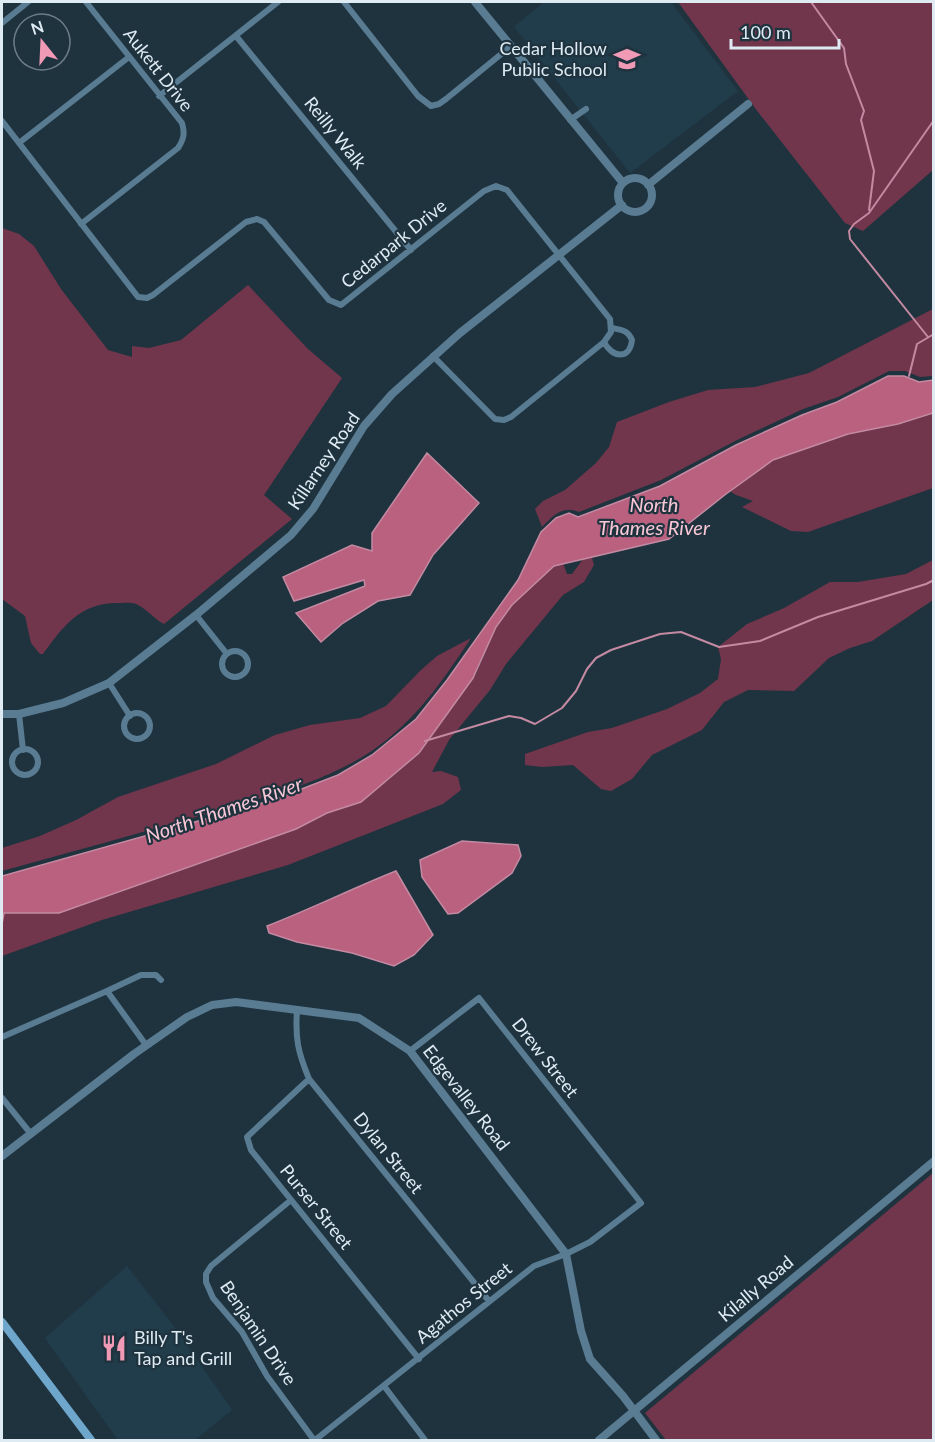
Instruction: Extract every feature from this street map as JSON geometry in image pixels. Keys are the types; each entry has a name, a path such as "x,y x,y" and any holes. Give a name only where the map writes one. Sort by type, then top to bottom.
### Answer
{"main road":[{"path":"2,1322 91,1440"}],"street":[{"path":"2,23 28,2"},
{"name":"Aukett Drive","path":"81,224 178,148 183,140 184,132 182,123 86,2"},
{"path":"159,96 278,2"},
{"path":"344,2 418,96 431,106 446,99 511,46"},
{"path":"475,2 623,183"},
{"name":"Reilly Walk","path":"236,36 411,250"},
{"path":"20,143 129,57"},
{"path":"648,185 748,104"},
{"path":"570,120 586,109"},
{"name":"Cedarpark Drive","path":"2,121 138,297 147,298 246,222 257,219 264,222 328,300 341,305 484,191 495,186 507,190 557,254"},
{"path":"635,178 648,185 651,199 644,209 634,212 622,205 618,193 623,183 635,178"},
{"name":"Killarney Road","path":"2,714 19,714 63,703 109,683 196,615 291,535 313,509 364,426 392,394 433,356 557,254 622,205"},
{"path":"433,356 495,419 504,420 511,417 604,342 612,328 610,319 557,254"},
{"path":"604,342 614,354 623,354 629,350 632,340 629,333 612,328"},
{"path":"196,615 227,654"},
{"path":"240,653 246,658 247,666 240,676 232,677 222,669 222,660 227,654 240,653"},
{"path":"109,683 129,716"},
{"path":"138,713 145,717 149,724 146,735 134,739 127,734 124,722 129,716 138,713"},
{"path":"19,714 23,750"},
{"path":"23,750 31,751 37,757 37,766 29,774 17,772 12,765 16,753 23,750"},
{"path":"2,1037 141,975 156,975 161,980"},
{"path":"107,991 146,1045"},
{"name":"Drew Street","path":"410,1051 479,998 640,1203"},
{"name":"Edgevalley Road","path":"2,1156 146,1045 187,1017 212,1005 236,1002 359,1018 410,1051 566,1254 581,1331 590,1359 656,1440"},
{"name":"Dylan Street","path":"297,1010 295,1034 299,1054 309,1079 489,1301"},
{"name":"Purser Street","path":"309,1079 247,1137 251,1150 418,1359"},
{"path":"2,1098 31,1134"},
{"name":"Kilally Road","path":"599,1440 933,1161"},
{"name":"Benjamin Drive","path":"291,1200 211,1266 206,1274 206,1282 213,1298 242,1332 267,1376 314,1440"},
{"name":"Agathos Street","path":"314,1440 534,1266 590,1242 640,1203"},
{"path":"384,1386 425,1440"}],"shaded area":[{"name":"Cedar Hollow Public School","path":"544,2 671,2 738,91 630,173 514,27"},
{"path":"678,2 933,2 933,170 863,231 845,223 758,112"},
{"path":"2,228 19,234 34,246 61,289 108,350 132,357 132,346 149,348 181,340 248,285 308,349 342,378 264,495 292,519 164,624 134,603 94,606 66,625 43,654 40,654 31,643 25,616 2,599"},
{"path":"933,309 933,376 920,377 905,371 889,371 838,397 803,409 737,440 661,480 579,512 568,510 558,513 542,527 535,509 543,501 565,490 596,463 609,447 617,422 708,390 755,387 809,373"},
{"path":"933,409 933,488 808,532 791,531 742,507 753,501 728,490 774,456"},
{"path":"591,554 594,565 584,582 563,595 506,664 490,690 449,740 432,772 441,771 458,777 461,790 443,804 288,865 102,920 2,956 2,922 5,909 386,782 422,749 476,674 498,623 514,601 555,563 563,563 567,574 572,574 586,555"},
{"path":"933,560 933,600 872,641 829,658 794,691 748,690 724,702 702,730 652,755 632,779 611,791 601,789 573,765 542,767 525,765 525,754 588,732 612,728 667,709 700,693 718,679 721,659 718,647 747,624 784,608 830,582 858,582 906,574"},
{"path":"471,638 439,685 415,713 388,738 354,762 289,790 2,871 2,848 40,836 118,797 216,764 275,735 310,725 360,718 386,706 437,656"},
{"path":"933,1173 933,1440 666,1440 645,1413"},
{"path":"127,1266 173,1325 232,1410 195,1440 118,1440 45,1338"}],"water":[{"name":"North Thames River","path":"888,376 904,376 919,382 933,380 933,413 898,424 848,434 773,460 669,539 554,566 512,605 496,627 473,678 419,753 361,802 327,813 296,829 59,913 4,913 2,924 2,876 273,800 338,775 372,755 416,719 447,680 518,580 541,532 556,518 569,513 578,517 660,486 736,445 837,402"},
{"path":"427,453 479,503 433,555 410,595 378,601 343,623 321,642 296,613 365,586 364,580 294,601 283,577 352,545 372,551 372,533"},
{"path":"462,841 518,845 521,856 512,873 458,913 448,914 422,877 420,860"},
{"path":"396,871 433,935 414,955 394,966 352,953 297,942 269,933 267,926"}],"waterway":[{"path":"811,2 844,48 846,64 864,111 861,120 874,171 869,210"},
{"path":"928,337 850,239 849,231 854,224 869,213 934,120"},
{"path":"909,376 917,344 934,334"},
{"path":"425,741 509,716 535,724 562,708 576,691 587,669 596,658 611,650 660,634 681,632 719,647 760,641 818,617 934,580"}],"place":[{"name":"Cedar Hollow Public School","path":"627,59"},
{"name":"Billy T's Tap and Grill","path":"114,1348"}]}
